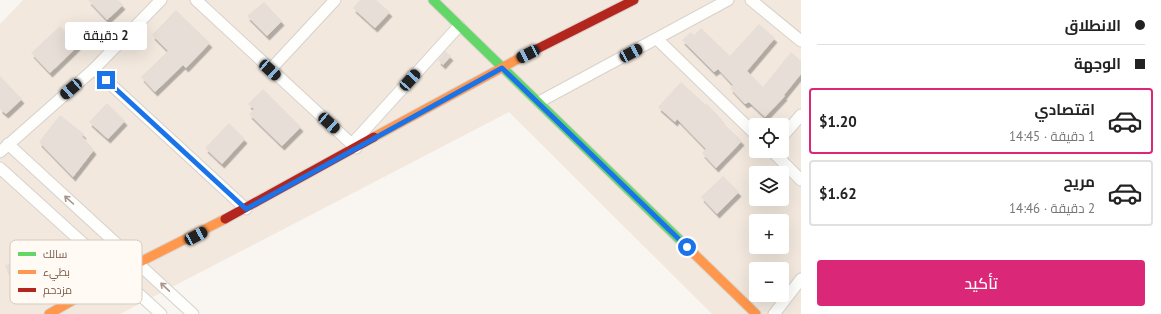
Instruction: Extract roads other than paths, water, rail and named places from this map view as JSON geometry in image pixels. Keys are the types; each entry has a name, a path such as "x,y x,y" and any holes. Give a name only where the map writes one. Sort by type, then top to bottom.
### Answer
{"street":[{"path":"111,240 4,148 94,69 161,0"},
{"path":"196,0 354,146"},
{"path":"270,70 335,0"},
{"path":"433,0 756,314"},
{"path":"142,261 196,236 246,209 354,146 634,0"},
{"path":"539,102 728,0"},
{"path":"751,0 801,41"},
{"path":"354,146 459,26"},
{"path":"657,39 749,129"},
{"path":"94,69 246,209"},
{"path":"789,129 801,115"},
{"path":"779,158 801,180"},
{"path":"0,168 80,240"},
{"path":"142,267 193,314"},
{"path":"774,314 801,279"},
{"path":"142,296 161,314"},
{"path":"49,314 66,304"}]}
